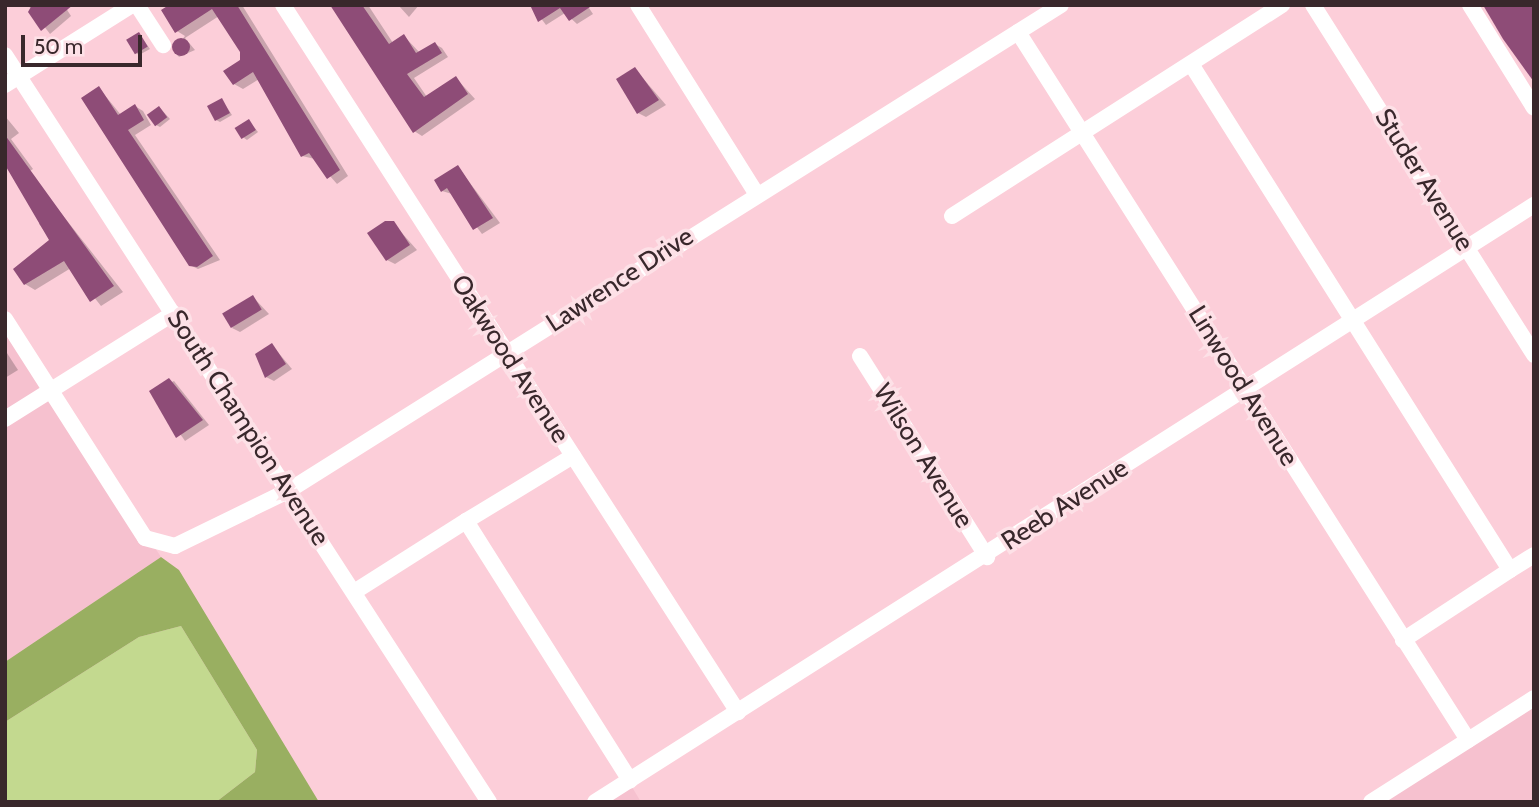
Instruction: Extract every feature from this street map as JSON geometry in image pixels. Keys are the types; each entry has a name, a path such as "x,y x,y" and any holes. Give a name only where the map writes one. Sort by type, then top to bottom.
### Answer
{"street":[{"path":"12,81 134,5 163,45"},
{"name":"Oakwood Avenue","path":"283,5 738,712"},
{"path":"638,5 756,193"},
{"name":"Lawrence Drive","path":"51,390 145,538 175,546 288,491 756,193 1061,5"},
{"path":"952,216 1282,5"},
{"name":"Studer Avenue","path":"1313,5 1534,355"},
{"path":"1470,5 1534,108"},
{"name":"Linwood Avenue","path":"1018,32 1468,740"},
{"name":"South Champion Avenue","path":"5,55 12,81 174,313 489,802"},
{"path":"1191,64 1510,570"},
{"name":"Reeb Avenue","path":"595,802 987,557 1534,205"},
{"path":"5,419 174,313"},
{"path":"5,319 51,390"},
{"name":"Wilson Avenue","path":"860,356 987,557"},
{"path":"354,592 573,456"},
{"path":"466,521 630,780"},
{"path":"1403,640 1534,555"},
{"path":"1371,802 1534,698"}],"shaded area":[{"path":"5,318 161,557 5,662"},
{"path":"1534,702 1534,802 1374,802"},
{"path":"626,777 641,802 586,802"}],"green space":[{"path":"161,557 179,570 319,802 216,802 255,772 257,750 181,626 139,637 5,722 5,662"},
{"path":"181,626 257,750 255,772 216,802 5,802 5,722 139,637"}],"building":[{"path":"32,5 73,5 41,31 28,12"},
{"path":"169,5 237,5 340,170 327,179 309,153 301,157 253,72 233,85 223,71 240,60 240,52 212,9 175,33 161,10"},
{"path":"330,5 362,5 389,44 404,34 416,53 435,42 442,53 407,74 424,97 456,76 468,94 413,133"},
{"path":"530,5 593,5 569,21 560,8 538,22"},
{"path":"1483,5 1534,5 1534,82 1503,39"},
{"path":"139,32 148,47 135,54 126,40"},
{"path":"181,38 189,43 190,47 185,55 181,56 173,51 172,47 177,39"},
{"path":"635,67 659,100 637,114 616,79"},
{"path":"99,86 118,115 135,104 144,120 128,130 213,256 197,267 189,266 81,98"},
{"path":"222,98 230,113 215,121 207,106"},
{"path":"159,106 167,117 155,126 147,115"},
{"path":"249,119 256,130 241,139 235,128"},
{"path":"5,135 114,286 90,302 64,261 24,285 13,269 49,240 5,165"},
{"path":"458,165 493,218 473,230 447,188 441,192 434,180"},
{"path":"385,221 394,221 410,245 386,261 367,233"},
{"path":"253,295 262,310 231,328 222,314"},
{"path":"272,343 286,364 265,378 255,354"},
{"path":"169,378 203,420 176,438 149,391"}]}
